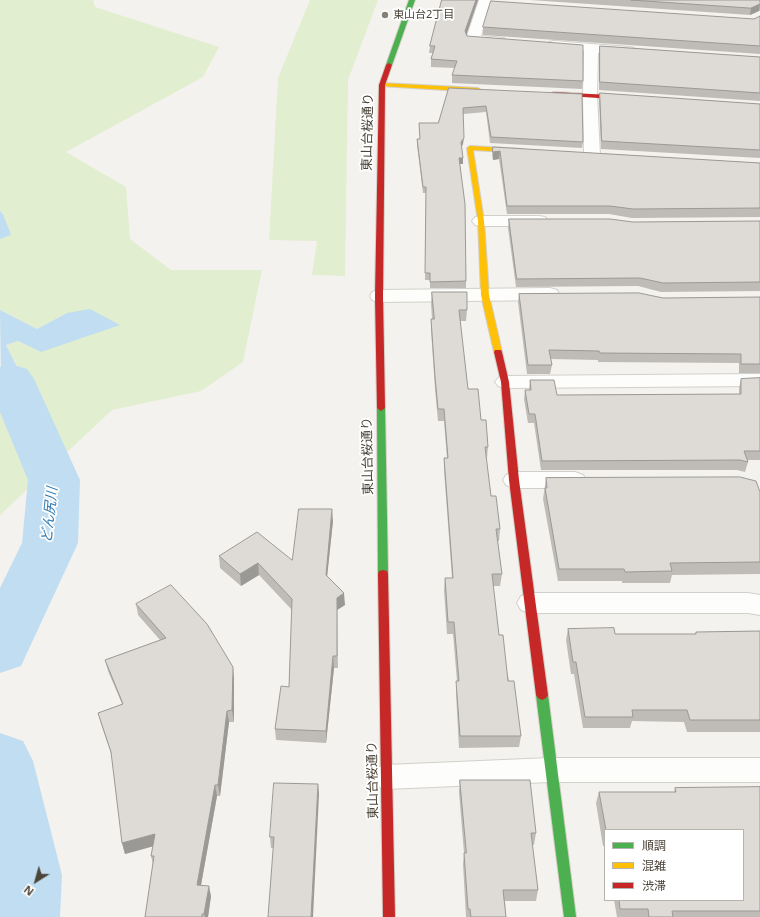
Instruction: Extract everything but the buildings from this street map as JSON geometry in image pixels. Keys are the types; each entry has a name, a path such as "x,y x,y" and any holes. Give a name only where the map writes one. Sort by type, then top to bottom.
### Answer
{"street":[{"name":"東山台桜通り","path":"389,917 379,296 382,85 412,0"},
{"path":"500,3 485,1 473,39 512,42"},
{"path":"544,44 645,52"},
{"path":"591,48 590,95 592,155"},
{"path":"382,85 490,90"},
{"path":"544,93 636,98"},
{"path":"531,151 470,148 481,221 485,295 505,382 514,480 570,917"},
{"path":"481,221 553,221"},
{"path":"379,296 569,294"},
{"path":"505,382 760,380"},
{"path":"514,480 594,480"},
{"path":"530,603 760,605"},
{"path":"386,777 550,770 760,770"}],"green space":[{"path":"0,0 93,0 95,7 219,47 203,77 66,152 126,187 130,239 171,270 262,270 243,362 201,391 112,410 0,515 0,379 1,382 21,374 6,345 18,341 41,352 67,313 37,329 0,310 0,239 10,235 3,214 0,211"},
{"path":"310,0 378,0 348,80 345,276 312,275 317,241 269,240 278,78"}],"water":[{"path":"0,211 3,214 11,235 0,239"},
{"path":"90,309 120,325 41,352 18,341 6,345 21,375 1,382 0,310 37,329 67,313"}],"waterway":[{"name":"どん尻川","path":"0,649 50,543 54,480 10,379"},
{"name":"どん尻川","path":"0,761 26,875 23,917"}],"traffic: fast":[{"path":"389,65 412,0"},
{"path":"381,408 383,574"},
{"path":"542,695 570,917"}],"traffic: slow":[{"path":"382,85 478,90"},
{"path":"498,352 485,295 481,221 470,148 523,151"}],"traffic: jam":[{"path":"381,408 379,296 382,85 389,65"},
{"path":"553,94 630,98"},
{"path":"498,352 505,382 514,480 542,695"},
{"path":"383,574 389,917"}],"place":[{"name":"東山台2丁目","path":"385,15"}]}
